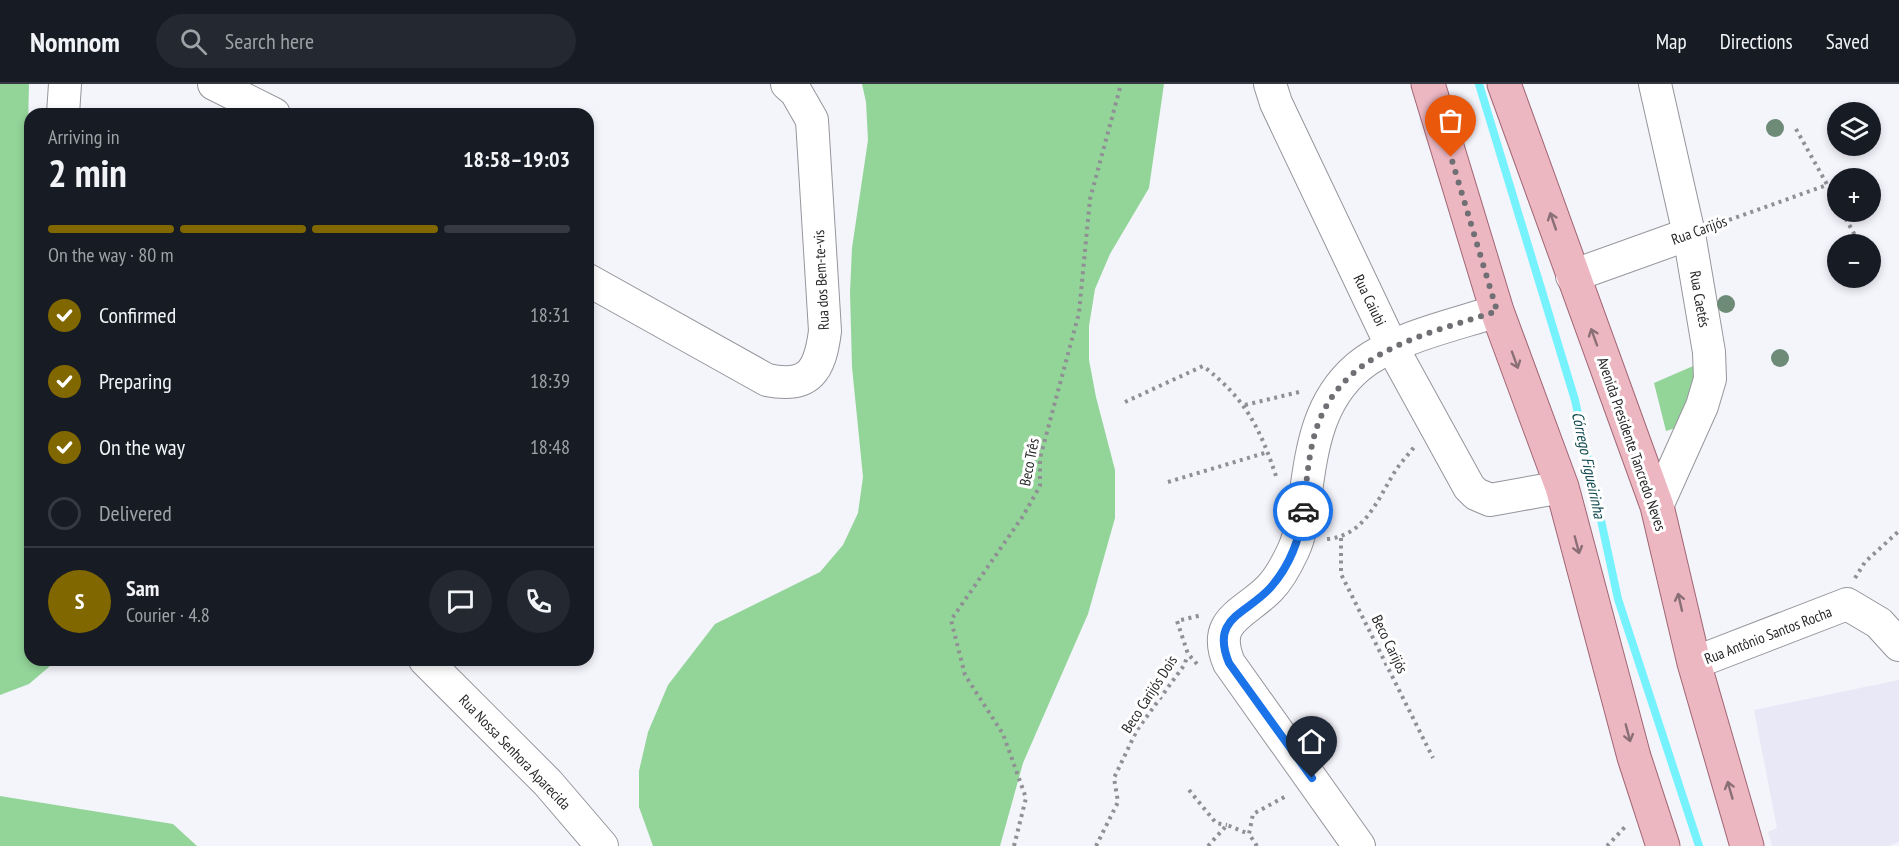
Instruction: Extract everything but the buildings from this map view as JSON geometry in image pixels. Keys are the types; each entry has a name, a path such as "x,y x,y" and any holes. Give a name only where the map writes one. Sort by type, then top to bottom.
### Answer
{"main road":[{"path":"1428,84 1497,311 1562,487 1634,757 1663,846"},
{"name":"Avenida Presidente Tancredo Neves","path":"1504,84 1657,506 1694,663 1747,846"}],"street":[{"path":"63,108 65,84"},
{"path":"214,84 262,108"},
{"name":"Rua dos Bem-te-vis","path":"594,283 767,380 788,384 803,380 815,368 822,353 825,331 812,120 796,92 787,84"},
{"name":"Rua Caiubi","path":"1270,84 1275,103 1392,346 1469,487 1483,499 1490,500 1562,487"},
{"name":"Rua Caetés","path":"1654,84 1689,234 1709,352 1710,379 1702,406 1657,506"},
{"name":"Rua Carijós","path":"1572,276 1689,234"},
{"path":"1359,846 1340,816 1229,663 1223,649 1223,636 1228,623 1270,588 1284,569 1297,540 1318,425 1330,400 1359,366 1392,346 1497,311"},
{"name":"Rua Antônio Santos Rocha","path":"1694,663 1847,604 1878,623 1899,645"},
{"name":"Rua Nossa Senhora Aparecida","path":"431,666 548,783 602,846"}],"path":[{"name":"Beco Três","path":"1014,846 1026,798 1003,734 965,675 951,620 1023,516 1040,486 1040,458 1079,313 1090,199 1121,84"},
{"path":"1796,129 1827,185"},
{"name":"Rua Carijós","path":"1689,234 1827,185"},
{"path":"1125,402 1203,366 1225,382 1245,405 1268,452 1277,482"},
{"path":"1245,405 1313,389 1330,400"},
{"path":"1297,540 1341,538 1368,518 1396,470 1419,441 1439,432"},
{"path":"1168,482 1268,452"},
{"path":"1847,604 1853,580 1865,562 1899,531"},
{"name":"Beco Carijós","path":"1341,538 1341,574 1433,758"},
{"name":"Beco Carijós Dois","path":"1096,846 1118,802 1114,778 1137,730 1185,664 1188,654"},
{"path":"1189,790 1216,823 1249,834"},
{"path":"1208,846 1227,825"}],"shaded area":[{"path":"1899,680 1899,842 1888,846 1772,846 1768,832 1777,828 1754,710"}],"green space":[{"path":"0,84 29,84 28,108 24,108 24,666 50,666 29,684 0,695"},
{"path":"862,84 1164,84 1149,188 1110,254 1095,289 1089,326 1089,360 1115,470 1115,518 1088,614 1023,763 1000,846 653,846 639,807 639,771 648,732 668,685 715,624 820,572 843,545 858,513 863,477 852,367 850,292 852,248 868,140 866,102"},
{"path":"1700,363 1699,390 1676,428 1666,431 1654,383"},
{"path":"0,796 173,824 197,846 0,846"}],"waterway":[{"name":"Córrego Figueirinha","path":"1479,84 1575,400 1618,599 1699,846"}],"way so far":[{"path":"1303,511 1318,425 1336,390 1359,366 1392,346 1497,311 1451,157"}],"route":[{"path":"1303,511 1294,549 1284,569 1270,588 1228,623 1223,636 1223,649 1229,663 1312,778"}]}
